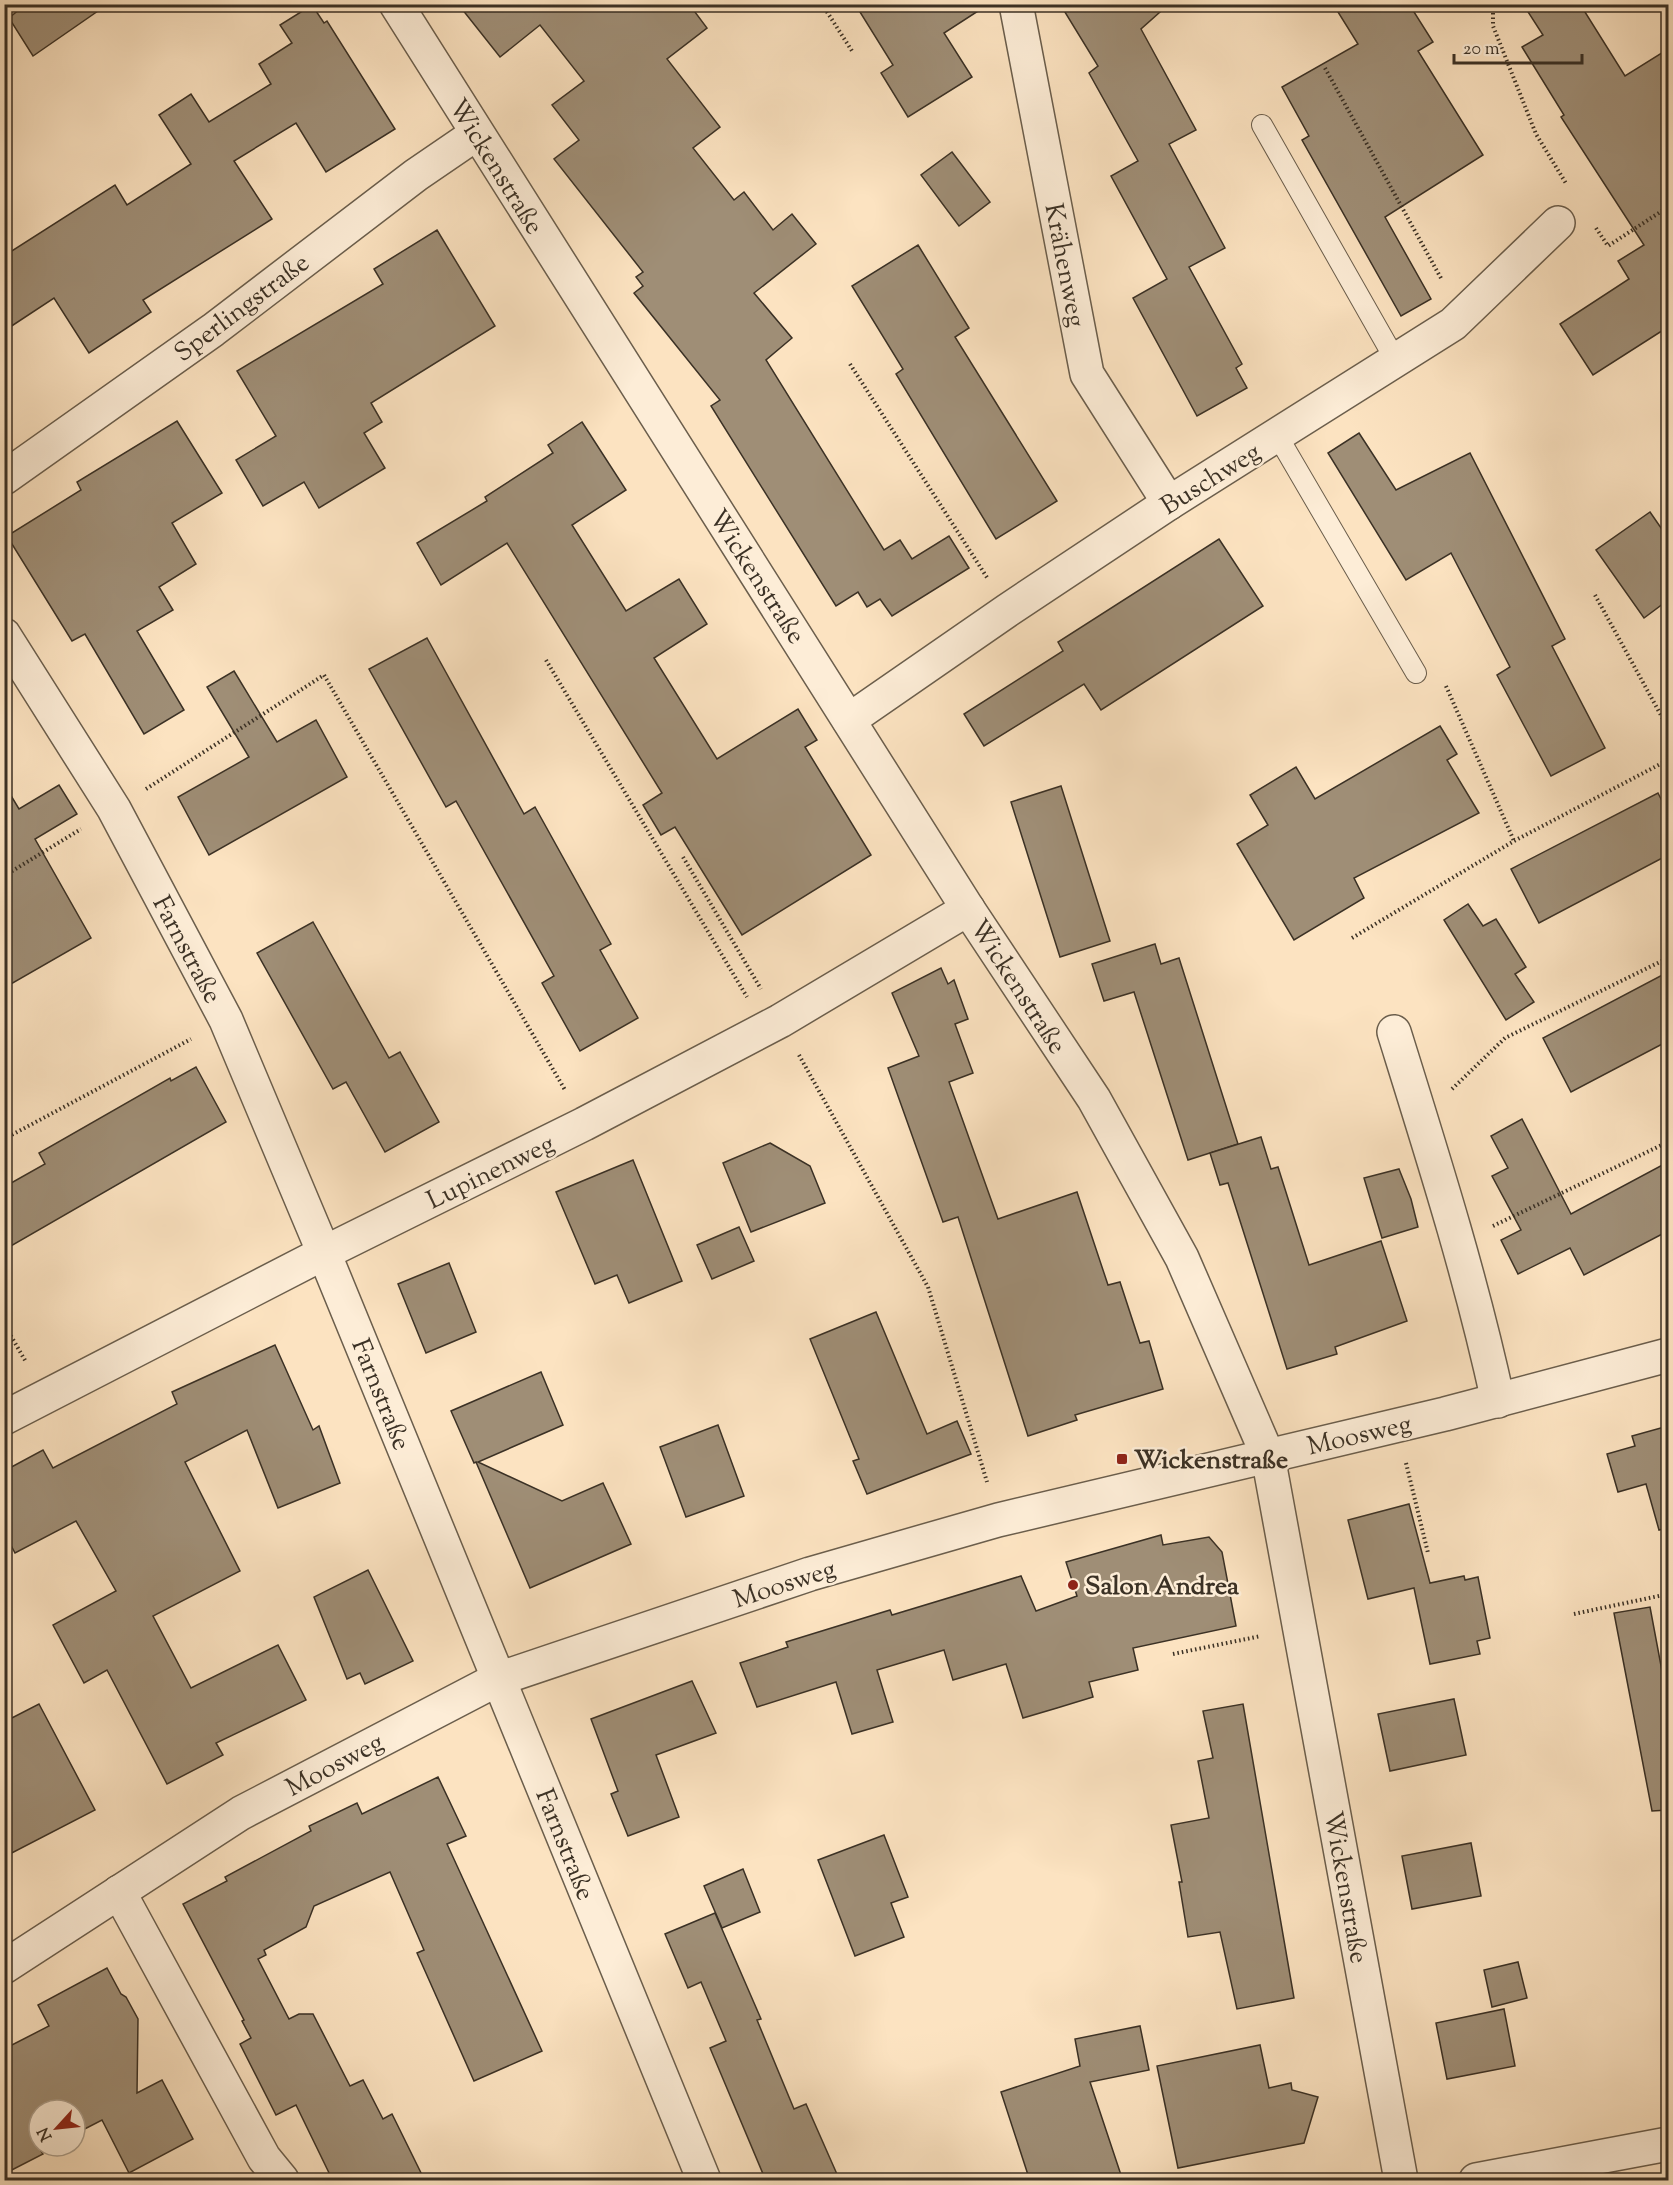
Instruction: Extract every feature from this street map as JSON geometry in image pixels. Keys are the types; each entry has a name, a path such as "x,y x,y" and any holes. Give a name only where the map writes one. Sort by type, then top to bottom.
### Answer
{"street":[{"name":"Wickenstraße","path":"396,4 476,134 968,909 1094,1099 1182,1258 1268,1456 1401,2181"},
{"name":"Krähenweg","path":"1016,4 1087,374 1169,503"},
{"name":"Sperlingstraße","path":"4,478 213,330 416,175 476,134"},
{"name":"Buschweg","path":"849,720 1008,610 1169,503 1453,324 1558,223"},
{"name":"Farnstraße","path":"4,635 114,809 226,1020 324,1253 704,2181"},
{"name":"Lupinenweg","path":"4,1418 324,1253 584,1124 773,1025 968,909"},
{"path":"1394,1032 1457,1244 1490,1363 1498,1401"},
{"name":"Moosweg","path":"4,1966 241,1813 498,1679 810,1574 998,1520 1498,1401 1668,1354"},
{"path":"119,1892 264,2158 282,2181"},
{"path":"1476,2181 1668,2144"}],"lane":[{"path":"1262,125 1396,360"},
{"path":"1277,435 1416,673"}],"path":[{"path":"822,4 852,51"},
{"path":"1493,4 1493,26 1536,134 1573,195"},
{"path":"1325,68 1461,316"},
{"path":"1591,220 1608,246 1668,207"},
{"path":"850,364 1008,610"},
{"path":"1595,595 1668,728"},
{"path":"546,660 773,1025 928,1287 998,1520"},
{"path":"1416,673 1439,670 1514,841"},
{"path":"4,876 324,675 584,1124"},
{"path":"1352,938 1514,841 1668,760"},
{"path":"683,857 773,1025"},
{"path":"1420,1118 1505,1038 1668,958"},
{"path":"4,1139 226,1020"},
{"path":"1457,1244 1668,1142"},
{"path":"1398,1425 1428,1553"},
{"path":"1574,1614 1668,1594"},
{"path":"1173,1654 1299,1628"}],"building":[{"path":"26,4 108,4 33,56 9,18"},
{"path":"458,4 689,4 707,28 667,59 720,127 693,148 734,200 744,192 773,230 792,214 816,244 754,293 792,338 766,360 884,550 900,540 912,559 949,536 969,568 892,616 880,599 867,607 858,592 836,606 711,406 720,400 634,293 643,286 636,277 643,272 554,159 579,140 552,105 584,81 540,25 500,57"},
{"path":"855,4 989,4 944,33 972,77 908,117 881,73 893,65"},
{"path":"1060,4 1169,4 1141,29 1196,130 1169,144 1225,248 1189,267 1242,364 1236,368 1247,388 1197,416 1133,298 1167,279 1111,176 1138,161 1089,73 1098,66"},
{"path":"1333,4 1409,4 1433,42 1418,51 1483,155 1385,217 1431,299 1401,316 1302,140 1309,136 1282,87 1358,44"},
{"path":"1523,4 1580,4 1625,76 1668,49 1668,327 1593,375 1560,324 1629,279 1618,261 1644,245 1561,117 1564,115 1522,47 1543,35"},
{"path":"312,5 324,23 327,21 395,129 326,172 296,123 234,161 272,219 143,300 151,312 89,353 54,298 4,331 4,256 115,185 127,205 191,164 159,115 191,94 209,122 271,84 259,64 292,43 280,25"},
{"path":"952,152 990,202 959,226 921,175"},
{"path":"437,230 495,326 371,403 382,422 364,433 385,468 319,508 304,482 263,506 236,460 276,436 237,371 383,284 374,269"},
{"path":"918,245 969,328 955,337 1057,501 996,539 896,374 903,369 852,286"},
{"path":"177,421 222,493 172,523 196,564 159,587 173,610 137,631 184,710 144,734 85,634 72,641 7,536 81,490 77,482"},
{"path":"582,422 626,490 572,525 626,611 679,579 707,624 654,658 717,759 798,709 817,740 805,747 871,855 742,935 675,827 661,835 643,805 662,793 507,543 441,585 417,543 487,501 485,497 553,453 548,445"},
{"path":"1359,433 1396,490 1470,453 1565,639 1552,646 1605,748 1551,776 1497,675 1510,667 1451,553 1406,580 1328,453"},
{"path":"1650,512 1668,538 1668,600 1644,618 1596,550"},
{"path":"1219,539 1263,606 1101,710 1084,684 984,746 964,714 1063,651 1058,642"},
{"path":"427,638 524,814 535,807 611,944 600,950 638,1018 580,1051 542,983 554,976 456,801 446,807 369,669"},
{"path":"234,671 277,742 316,720 347,777 209,855 178,797 249,757 207,687"},
{"path":"1440,726 1457,754 1447,760 1479,813 1354,878 1364,898 1294,940 1237,844 1268,825 1250,795 1296,767 1315,799"},
{"path":"4,784 19,809 59,785 77,814 35,839 91,938 4,988"},
{"path":"1061,786 1110,941 1060,957 1011,802"},
{"path":"1658,793 1668,813 1668,855 1539,923 1511,869"},
{"path":"1468,904 1483,926 1496,919 1526,967 1515,974 1534,1002 1506,1020 1444,920"},
{"path":"313,922 389,1058 400,1052 439,1122 385,1152 346,1082 333,1089 257,953"},
{"path":"1155,944 1161,964 1179,958 1238,1144 1188,1160 1134,992 1104,1001 1092,964"},
{"path":"941,968 948,984 954,980 968,1019 955,1024 973,1073 949,1082 998,1219 1077,1192 1108,1285 1120,1282 1140,1343 1149,1341 1163,1389 1075,1415 1077,1420 1028,1436 958,1217 943,1222 888,1068 919,1056 892,993"},
{"path":"1668,972 1668,1041 1571,1092 1543,1038"},
{"path":"196,1067 226,1122 4,1250 4,1187 45,1164 39,1153 170,1078 171,1081"},
{"path":"1522,1119 1571,1214 1668,1162 1668,1231 1584,1275 1570,1248 1518,1274 1501,1240 1521,1230 1492,1176 1508,1168 1491,1136"},
{"path":"1261,1137 1271,1169 1278,1167 1309,1265 1381,1241 1407,1321 1335,1347 1337,1354 1287,1369 1228,1183 1220,1185 1210,1153"},
{"path":"770,1143 810,1166 825,1203 751,1232 723,1163"},
{"path":"633,1160 682,1281 629,1303 617,1275 595,1284 556,1192"},
{"path":"1399,1169 1411,1199 1418,1227 1382,1238 1364,1178"},
{"path":"739,1227 754,1261 712,1279 697,1245"},
{"path":"449,1263 476,1332 426,1353 398,1284"},
{"path":"876,1312 927,1434 957,1421 971,1454 867,1494 853,1461 859,1459 810,1339"},
{"path":"275,1345 313,1430 319,1426 340,1483 278,1508 247,1430 185,1462 240,1571 153,1616 191,1688 278,1645 306,1700 216,1743 223,1755 167,1784 107,1670 84,1683 53,1625 116,1591 76,1521 15,1553 4,1532 4,1471 43,1450 53,1468 177,1404 172,1392"},
{"path":"541,1372 563,1425 478,1462 562,1501 603,1483 631,1544 530,1588 476,1462 474,1463 451,1411"},
{"path":"718,1425 744,1496 686,1517 660,1447"},
{"path":"1668,1426 1668,1528 1659,1530 1646,1484 1618,1492 1607,1454 1635,1446 1632,1436"},
{"path":"1409,1504 1430,1583 1464,1576 1465,1580 1478,1577 1490,1638 1477,1641 1480,1654 1430,1664 1414,1588 1368,1599 1348,1520"},
{"path":"1161,1535 1163,1545 1209,1537 1222,1552 1236,1626 1133,1648 1138,1670 1089,1682 1093,1697 1057,1708 1023,1718 1006,1664 953,1680 944,1650 877,1670 893,1722 852,1734 836,1682 757,1707 740,1663 788,1647 786,1642 890,1610 892,1615 1021,1576 1036,1611 1077,1596 1066,1562"},
{"path":"368,1570 413,1661 365,1684 360,1673 347,1679 314,1597"},
{"path":"1650,1607 1668,1703 1668,1810 1652,1811 1614,1613"},
{"path":"692,1681 716,1733 656,1755 679,1817 628,1836 611,1794 618,1791 591,1719"},
{"path":"1454,1699 1466,1755 1390,1771 1378,1714"},
{"path":"39,1704 95,1810 4,1857 4,1722"},
{"path":"1243,1704 1294,1998 1237,2009 1220,1932 1188,1937 1179,1882 1182,1882 1171,1825 1209,1818 1198,1761 1213,1758 1203,1711"},
{"path":"438,1777 466,1836 447,1844 542,2051 474,2081 417,1953 424,1950 390,1872 314,1906 306,1927 264,1950 266,1955 258,1959 289,2019 299,2014 313,2014 350,2086 363,2080 383,2119 392,2114 425,2181 333,2181 296,2105 276,2115 240,2044 251,2038 242,2021 244,2020 183,1904 227,1881 225,1877 311,1831 309,1826 357,1803 362,1814"},
{"path":"884,1835 908,1897 891,1903 904,1937 855,1956 818,1860"},
{"path":"1471,1843 1481,1896 1412,1909 1402,1856"},
{"path":"743,1869 760,1912 722,1928 704,1886"},
{"path":"715,1913 761,2019 757,2020 794,2109 806,2104 840,2181 766,2181 710,2048 726,2041 701,1982 688,1988 665,1934"},
{"path":"1518,1962 1527,1998 1492,2007 1484,1970"},
{"path":"107,1968 138,2019 137,2093 162,2080 193,2139 129,2173 102,2120 87,2128 87,2098 27,2098 27,2158 35,2158 4,2174 4,2049 49,2026 38,2005"},
{"path":"1504,2009 1515,2066 1447,2079 1436,2023"},
{"path":"1140,2026 1149,2070 1090,2082 1123,2181 1030,2181 1001,2092 1080,2066 1075,2039"},
{"path":"1260,2045 1269,2088 1291,2083 1292,2090 1318,2097 1304,2143 1178,2168 1157,2066"}],"place":[{"name":"Wickenstraße","path":"1122,1459"},
{"name":"Salon Andrea","path":"1073,1585"}]}
